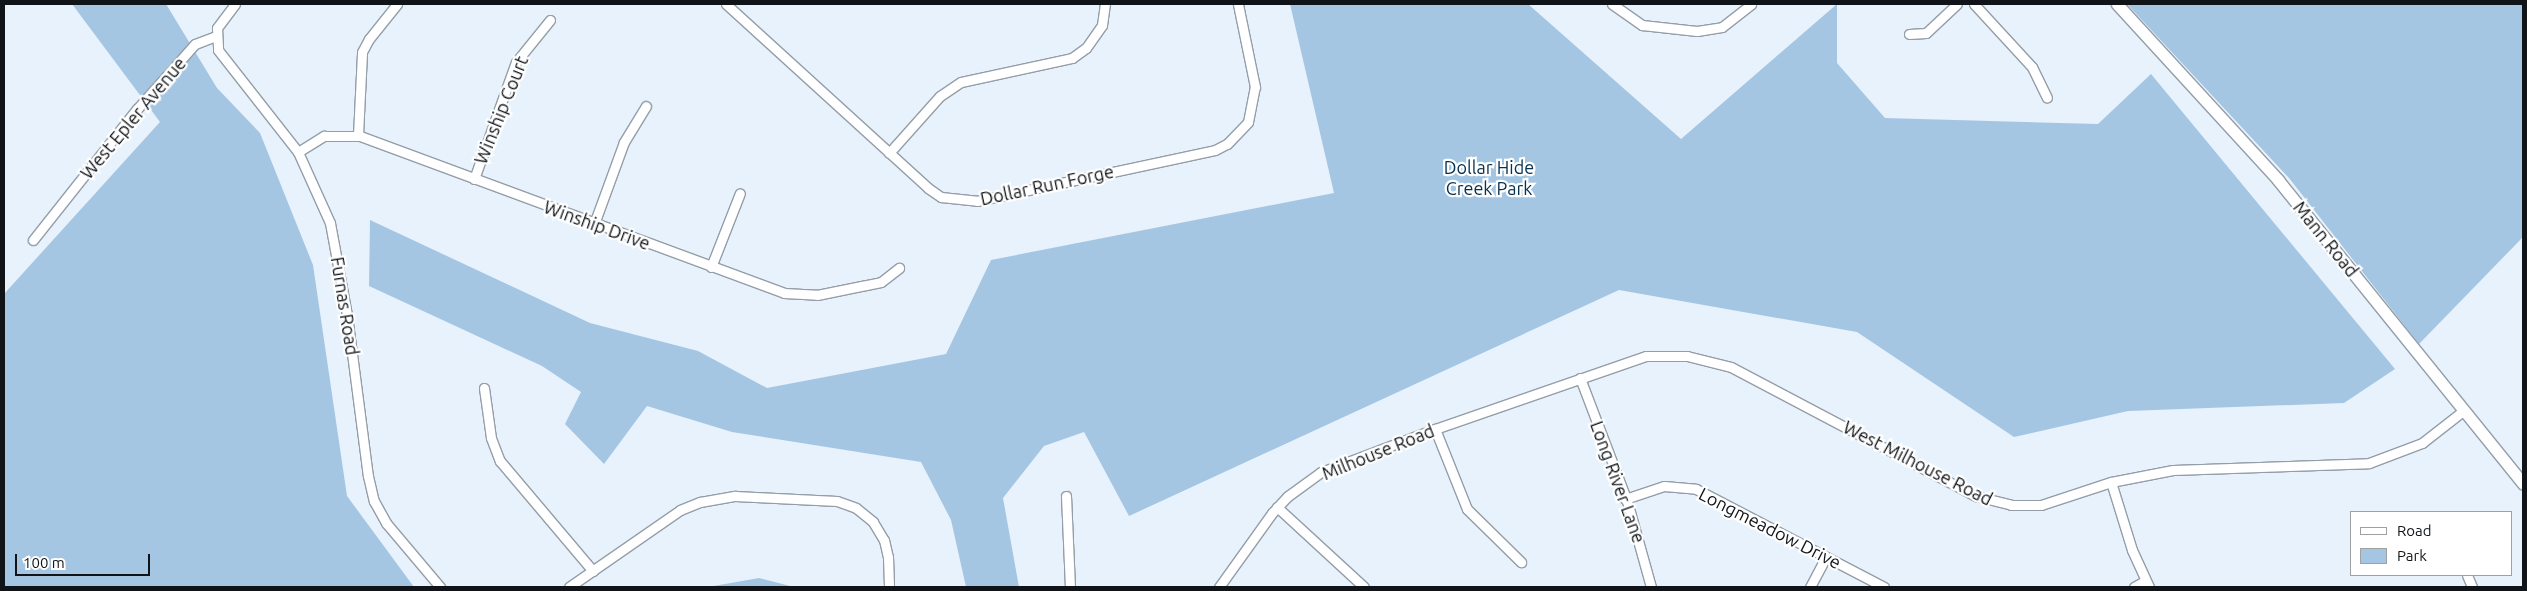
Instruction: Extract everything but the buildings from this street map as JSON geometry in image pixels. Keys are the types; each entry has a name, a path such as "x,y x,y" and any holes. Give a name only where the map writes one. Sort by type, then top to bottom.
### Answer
{"main road":[{"name":"Mann Road","path":"2117,4 2278,180 2523,484"}],"street":[{"path":"216,36 223,18 235,4"},
{"path":"358,135 361,55 369,39 397,4"},
{"name":"Dollar Run Forge","path":"726,4 889,153 941,197 977,201 1215,150 1238,135 1248,122 1254,106 1255,87 1238,4"},
{"path":"889,153 940,96 961,82 1072,58 1086,48 1102,24 1105,4"},
{"path":"1612,4 1642,25 1692,31 1722,27 1751,4"},
{"path":"1910,34 1926,33 1957,4"},
{"path":"1974,4 2032,67 2047,98"},
{"name":"Winship Court","path":"474,179 516,62 550,20"},
{"name":"Furnas Road","path":"216,36 224,58 298,152 318,192 332,230 347,315 370,489 387,524 440,587"},
{"name":"West Epler Avenue","path":"33,240 137,109 195,44 216,36"},
{"path":"594,224 624,142 646,106"},
{"name":"Winship Drive","path":"298,152 324,136 358,135 780,293 805,296 880,282 899,268"},
{"path":"711,267 740,193"},
{"name":"West Milhouse Road","path":"1580,378 1646,356 1700,358 1736,369 1976,496 1996,502 2042,505 2111,482 2173,470 2369,463 2411,448 2463,411"},
{"name":"Milhouse Road","path":"1219,587 1277,507 1297,489 1332,467 1580,378"},
{"name":"Long River Lane","path":"1580,378 1644,553 1651,587"},
{"path":"484,388 491,438 500,461 593,571"},
{"path":"1435,429 1467,509 1521,562"},
{"path":"2111,482 2147,584 2134,587"},
{"name":"Longmeadow Drive","path":"1625,499 1664,486 1696,489 1884,587"},
{"path":"1066,496 1070,587"},
{"path":"569,587 680,510 717,498 837,501 866,515 878,528 886,544 889,587"},
{"path":"1277,507 1364,587"},
{"path":"1810,587 1826,557"}],"green space":[{"path":"72,4 166,4 217,88 260,133 313,265 347,496 414,587 4,587 4,294 160,122"},
{"name":"Dollar Hide Creek Park","path":"1290,4 1528,4 1681,139 1837,4 1837,63 1885,118 2098,124 2151,74 2395,369 2344,403 2128,411 2014,437 1857,332 1619,290 1129,516 1084,432 1044,446 1003,498 1019,587 966,587 951,520 921,462 732,432 647,406 604,464 565,424 581,392 542,366 369,286 370,220 590,323 698,351 767,388 946,354 991,260 1334,193"},
{"path":"2127,4 2523,4 2523,237 2419,344 2289,178"},
{"path":"759,578 794,587 708,587"}]}
